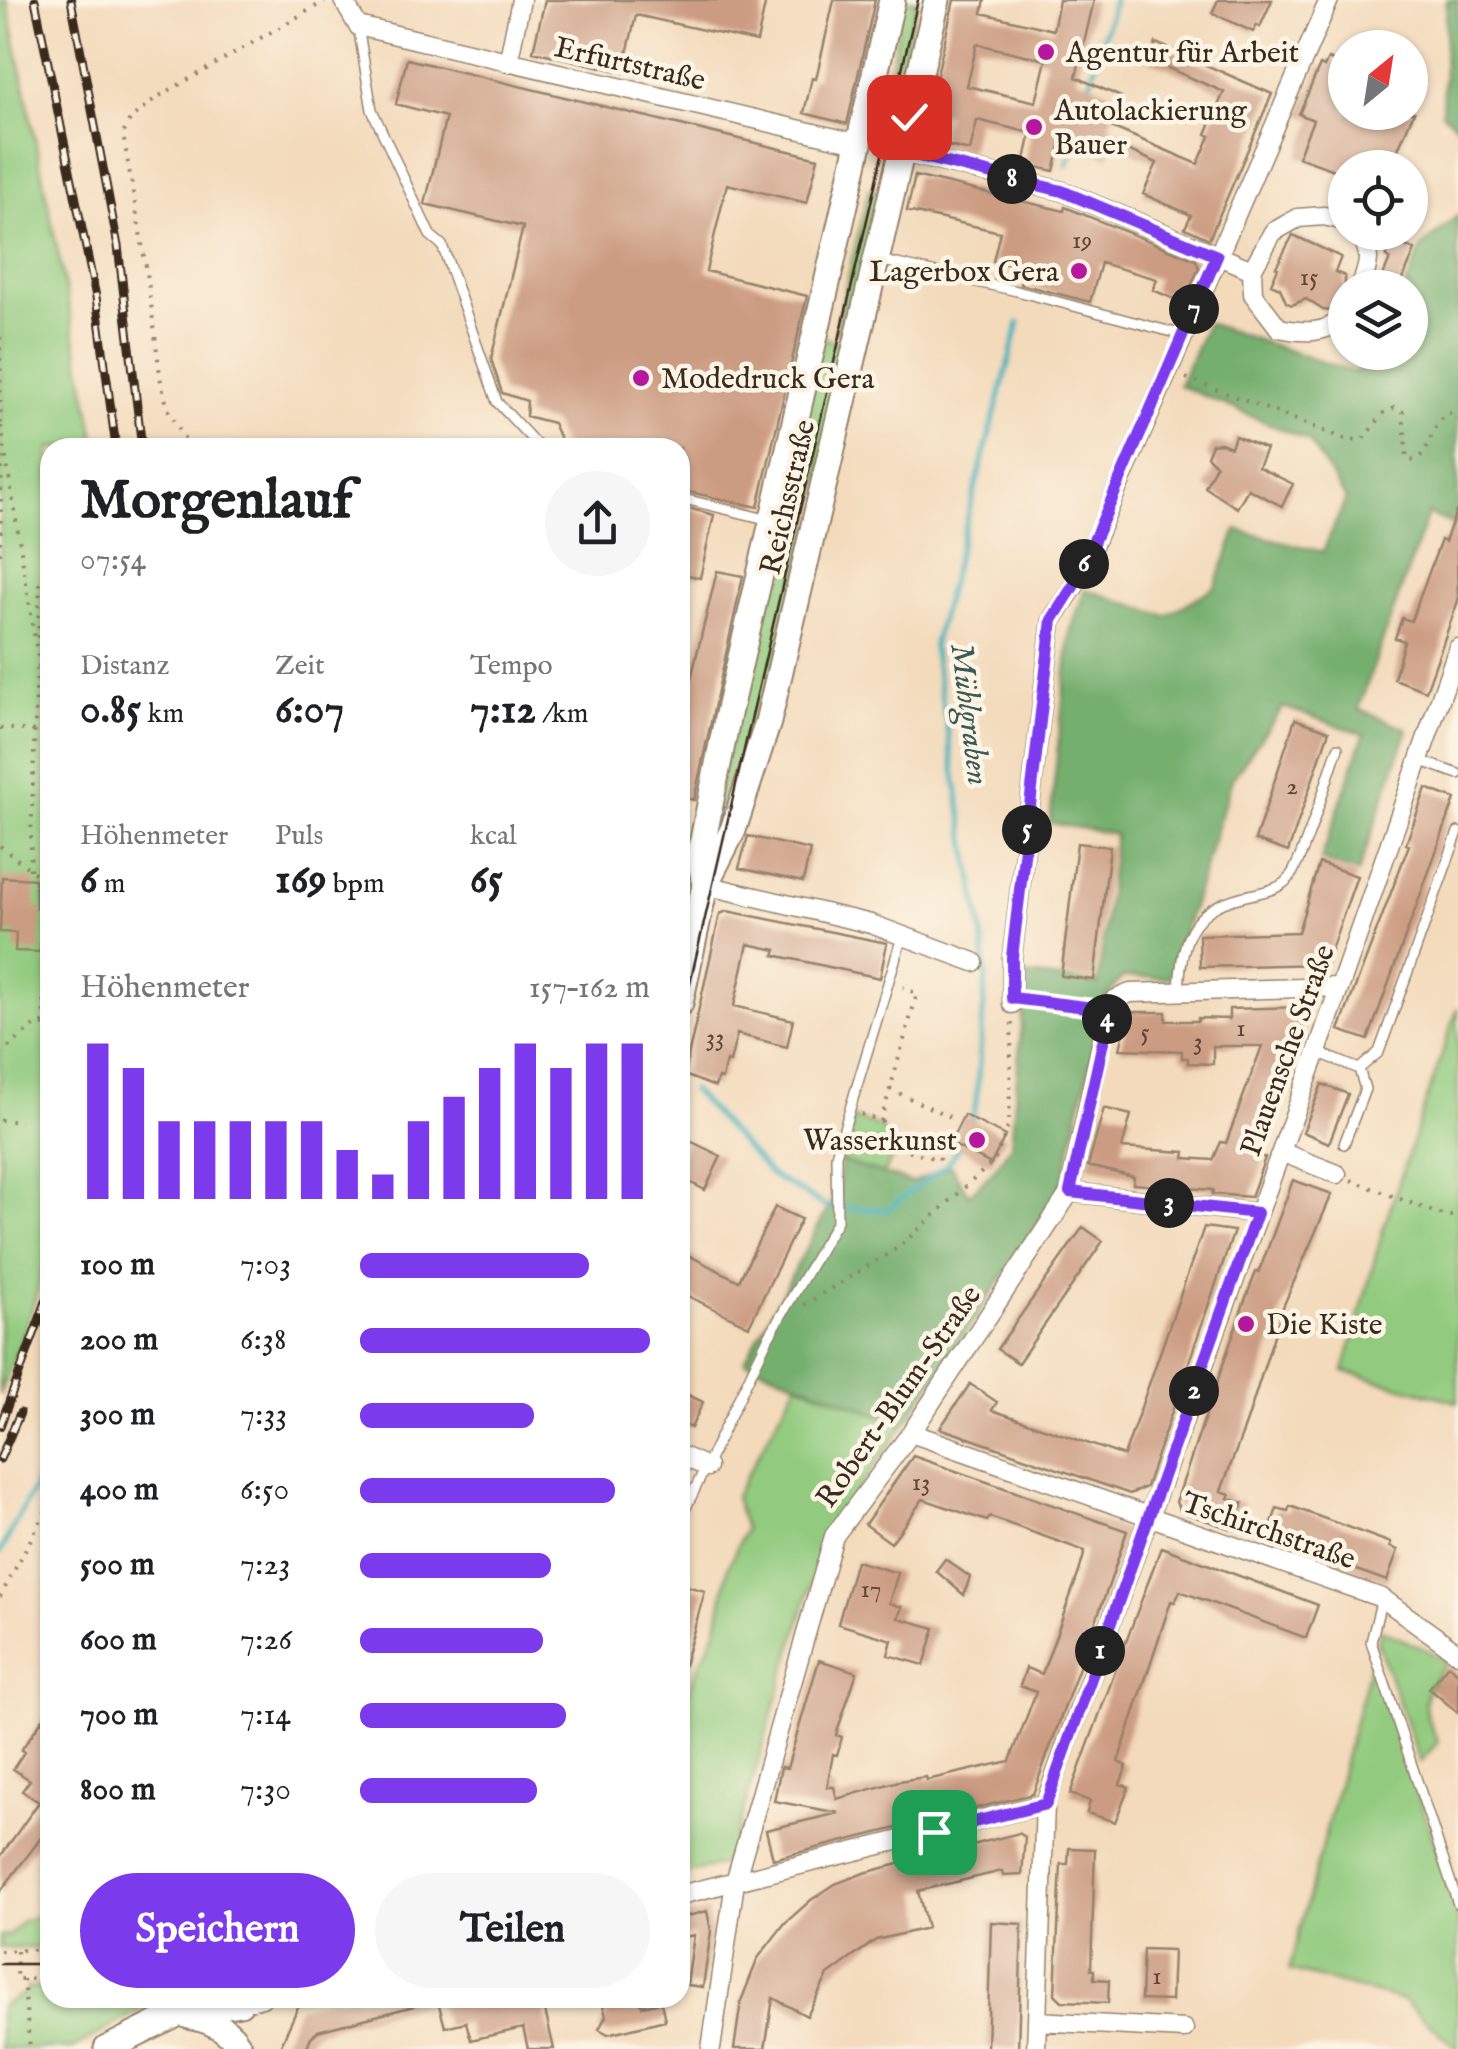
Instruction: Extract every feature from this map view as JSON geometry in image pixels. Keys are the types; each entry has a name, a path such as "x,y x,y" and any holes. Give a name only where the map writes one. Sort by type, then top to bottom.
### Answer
{"main road":[{"name":"Reichsstraße","path":"705,885 700,855 706,822 892,0"},
{"name":"Reichsstraße","path":"690,956 705,885 733,830 768,722 937,0"},
{"path":"861,144 902,152"},
{"path":"108,2049 183,2008"},
{"path":"193,2008 236,2040 240,2049"},
{"path":"247,2008 249,2049"}],"street":[{"path":"343,0 358,26"},
{"path":"508,63 521,0"},
{"path":"1012,1001 1012,957 1052,620 1076,582 1329,0"},
{"name":"Erfurtstraße","path":"358,26 861,144"},
{"path":"902,152 1062,191 1252,270"},
{"path":"1328,217 1298,218 1272,232 1252,270 1253,294 1279,328 1302,333 1328,327"},
{"name":"Plauensche Straße","path":"1036,2049 1046,1804 1458,648"},
{"path":"705,885 871,924 974,962"},
{"path":"1108,1015 1114,1000 1130,993 1338,988"},
{"name":"Robert-Blum-Straße","path":"711,2049 734,1882 834,1536 911,1433 1070,1192 1108,1015"},
{"path":"1281,1152 1337,1174"},
{"path":"1070,1192 1257,1213"},
{"name":"Tschirchstraße","path":"911,1433 1382,1598 1458,1653"},
{"path":"690,1459 707,1467"},
{"path":"690,1892 1046,1804"},
{"path":"1037,2021 1184,2029"}],"lane":[{"path":"358,26 372,110 430,236 442,246 497,402 531,438"},
{"path":"876,260 1017,291 1183,335"},
{"path":"690,500 773,520"},
{"path":"1179,991 1189,932 1196,919 1215,904 1270,890 1291,876 1338,748"},
{"path":"1418,760 1458,774"},
{"path":"1358,1068 1379,1052 1458,832"},
{"path":"690,1500 768,1338 838,1220 836,1156 902,938"},
{"path":"1317,1052 1358,1068 1365,1088 1344,1144"},
{"name":"Tschirchstraße","path":"1382,1598 1370,1642 1458,1904"}],"path":[{"path":"184,438 168,409 161,382 148,273 123,134 131,118 156,98 327,0"},
{"path":"0,337 0,554"},
{"path":"1168,371 1348,440 1363,439 1384,412 1394,408 1403,412 1404,450 1406,458 1414,461 1426,450 1442,417 1458,410"},
{"path":"1,426 40,664"},
{"path":"30,870 40,578"},
{"path":"0,728 40,731"},
{"path":"0,846 40,877"},
{"path":"882,1122 917,994 889,981"},
{"path":"795,1313 825,1290 899,1247 994,1162 1009,1125 1012,1001 1108,1015"},
{"path":"0,1054 40,1024"},
{"path":"890,1089 956,1120"},
{"path":"850,1109 882,1122 901,1148 938,1160 944,1151"},
{"path":"0,1120 21,1122"},
{"path":"1337,1174 1442,1215 1458,1217"},
{"path":"0,1596 40,1522"},
{"path":"0,1952 40,1950"},
{"path":"17,1951 16,1979 38,1979"},
{"path":"23,1979 30,2049"}],"green space":[{"path":"0,0 7,0 95,438 40,438 40,1281 0,1395"},
{"path":"898,0 917,0 892,108 882,106 897,37"},
{"path":"1447,0 1458,0 1458,126 1442,113"},
{"path":"869,189 879,191 853,336 835,332"},
{"path":"1458,215 1458,526 1428,514 1358,709 1408,729 1358,873 1321,860 1364,734 1283,707 1232,779 1170,978 1122,977 1105,1000 1061,1189 904,1425 745,1361 838,1190 841,1161 912,1183 951,1166 969,1195 994,1170 1011,1145 1026,975 1098,984 1115,834 1050,823 1070,632 1085,589 1166,616 1215,587 1237,530 1323,552 1346,499 1309,441 1179,385 1207,323 1328,364 1328,370 1428,370 1428,270 1412,270 1421,250 1428,250 1428,242"},
{"path":"821,338 851,345 765,716 720,846 710,830"},
{"path":"1458,1007 1458,1402 1344,1371 1384,1226"},
{"path":"854,1119 881,1127 896,1153 882,1174 841,1161"},
{"path":"797,1383 904,1425 826,1534 728,1863 690,1872 690,1686 717,1628 728,1567 745,1529 735,1497"},
{"path":"1381,1630 1446,1662 1425,1700 1438,1742 1420,1762 1377,1641"},
{"path":"1371,1660 1458,1909 1458,2049 1404,2001 1289,1970"},
{"path":"40,1916 40,1948 0,1948 0,1936 10,1935 23,1920"},
{"path":"27,1987 40,1987 40,2008 144,2008 73,2049 0,2049 0,2006 27,1992"}],"building":[{"path":"545,0 766,0 757,42 636,15 623,72 533,51"},
{"path":"834,0 875,0 847,124 804,113"},
{"path":"954,0 985,0 982,13 1053,30 1059,0 1094,0 1076,77 1121,97 1109,126 1198,164 1224,92 1149,60 1156,43 1272,94 1209,239 1185,228 1191,215 1143,194 1157,163 1114,144 1108,157 1062,138 1054,171 1024,164 1031,133 977,120 970,151 940,144 947,114 929,110","holes":["977,44 1046,60 1036,102 967,86"]},
{"path":"1218,0 1272,0 1260,27 1257,25 1253,32 1212,13"},
{"path":"407,59 818,158 807,203 727,184 706,271 807,296 758,507 690,492 690,438 560,438 553,423 526,416 527,401 502,393 491,359 523,227 425,204 446,117 396,104"},
{"path":"1328,59 1328,130 1406,130 1398,150 1328,150 1328,168 1298,157 1313,120 1299,114 1320,65 1324,67"},
{"path":"915,176 1064,211 1065,207 1196,260 1199,268 1184,303 1153,290 1157,279 1101,263 1090,302 1020,284 1025,268 993,261 1000,232 907,211"},
{"path":"1293,235 1341,257 1336,270 1328,270 1328,311 1306,299 1292,305 1286,302 1280,288 1271,284"},
{"path":"1389,250 1415,250 1407,270 1385,270 1390,259 1386,257"},
{"path":"1235,436 1266,449 1258,467 1293,484 1282,506 1248,489 1237,508 1205,487 1216,465 1207,456 1212,444 1231,447"},
{"path":"690,509 714,515 700,578 690,576"},
{"path":"1456,511 1458,601 1426,691 1394,679 1404,641 1395,638 1402,618 1411,621"},
{"path":"717,571 743,576 694,800 690,799 690,683"},
{"path":"1295,719 1329,731 1288,852 1255,840"},
{"path":"1426,788 1455,799 1368,1040 1339,1030 1409,845 1406,844"},
{"path":"748,836 810,850 803,882 739,868"},
{"path":"1077,843 1110,847 1094,980 1061,976"},
{"path":"1319,863 1357,876 1326,964 1200,967 1199,935 1298,932"},
{"path":"2,877 35,879 36,908 40,908 40,952 15,951 16,933 0,932"},
{"path":"727,911 887,943 880,978 774,955 776,950 748,944 734,1006 793,1020 787,1047 737,1034 730,1062 726,1061 722,1079 718,1078 715,1087 690,1077 690,1048 720,914"},
{"path":"1301,1007 1308,1015 1256,1155 1265,1158 1251,1197 1133,1184 1134,1177 1088,1166 1104,1108 1131,1115 1122,1148 1185,1152 1184,1158 1213,1160 1221,1142 1226,1143 1262,1046 1213,1046 1213,1064 1188,1063 1188,1058 1182,1058 1182,1051 1120,1049 1129,1012 1166,1012 1166,1021 1198,1021 1229,1019 1229,1009"},
{"path":"1322,1084 1348,1094 1329,1143 1303,1132"},
{"name":"Wasserkunst","path":"964,1115 1005,1136 991,1164 950,1143"},
{"path":"690,1141 721,1156 705,1190 690,1182"},
{"path":"1293,1180 1332,1194 1283,1307 1221,1491 1243,1503 1234,1530 1181,1512 1176,1502 1245,1300"},
{"path":"775,1207 801,1219 749,1326 690,1297 690,1256 739,1281"},
{"path":"1083,1227 1103,1241 1018,1363 997,1349"},
{"path":"1204,1227 1234,1231 1146,1487 1130,1494 940,1428 970,1384 997,1402 992,1410 1124,1456"},
{"path":"690,1396 703,1402 690,1428"},
{"path":"913,1456 1127,1531 1110,1582 1033,1794 773,1859 766,1830 839,1813 774,1801 781,1767 787,1768 819,1660 857,1672 836,1735 842,1737 837,1755 833,1754 827,1787 834,1787 837,1799 899,1781 926,1777 927,1780 1010,1761 1036,1692 1020,1686 1026,1668 1042,1674 1079,1572 1085,1551 990,1517 987,1521 923,1499 891,1543 865,1524"},
{"path":"1290,1506 1391,1543 1390,1547 1398,1550 1387,1581 1267,1538 1277,1508 1288,1511"},
{"path":"1161,1547 1318,1605 1306,1638 1180,1591 1175,1602 1171,1601 1118,1762 1127,1766 1120,1784 1129,1787 1115,1822 1087,1813 1090,1801 1070,1794"},
{"path":"945,1559 970,1577 964,1595 936,1571"},
{"path":"856,1561 898,1573 889,1603 902,1607 898,1618 935,1628 924,1665 888,1655 892,1640 838,1624"},
{"path":"690,1587 705,1591 690,1644"},
{"path":"1448,1665 1458,1673 1458,1713 1429,1688"},
{"path":"40,1723 40,1839 0,1892 0,1857 39,1802 22,1791 30,1780 13,1769 24,1752 21,1750"},
{"path":"1019,1833 1025,1837 1022,1875 1003,1876 1002,1871 918,1891 927,1928 876,1940 828,1975 807,2016 773,1998 765,2049 734,2049 741,2001 758,1958 785,1923 811,1900 835,1884 864,1873"},
{"path":"1069,1848 1095,1849 1091,1970 1094,1979 1109,1980 1108,2003 1062,2001 1055,1994 1061,1864 1068,1864"},
{"path":"707,1911 711,1931 703,1987 690,1985 694,1935 690,1936 690,1915"},
{"path":"991,1922 1022,1924 1018,2049 987,2049"},
{"path":"1143,1949 1173,1950 1171,2001 1141,2000"},
{"path":"298,2008 407,2008 318,2031 306,2049 279,2049"},
{"path":"440,2008 544,2008 554,2049 528,2049 523,2028 471,2040 466,2022 445,2027"},
{"path":"604,2008 662,2008 665,2020 608,2034 599,2029 606,2016"}],"waterway":[{"name":"Mühlgraben","path":"1089,86 1114,0"},
{"name":"Mühlgraben","path":"1067,166 1074,140"},
{"name":"Mühlgraben","path":"972,1119 986,976 983,939 933,647 1019,323"},
{"name":"Mühlgraben","path":"692,1090 772,1176 829,1208"},
{"name":"Mühlgraben","path":"846,1208 887,1210 946,1165 959,1148"},
{"name":"Mühlgraben","path":"0,1553 40,1475"}],"tram line":[{"path":"690,983 918,0"},
{"path":"0,1964 40,1964"}],"railway":[{"path":"35,0 96,297 115,438"},
{"path":"71,0 118,246 141,438"},
{"path":"0,1426 40,1318"},
{"path":"0,1459 20,1413"}],"place":[{"name":"Agentur für Arbeit","path":"1046,52"},
{"name":"Autolackierung Bauer","path":"1034,127"},
{"name":"Lagerbox Gera","path":"1079,271"},
{"name":"Modedruck Gera","path":"641,378"},
{"name":"Wasserkunst","path":"977,1140"},
{"name":"Die Kiste","path":"1246,1324"}],"route":[{"path":"909,117 902,152 1062,191 1217,256 1076,582 1052,620 1012,957 1012,998 1110,1010 1070,1192 1257,1213 1046,1804 934,1832"}]}
